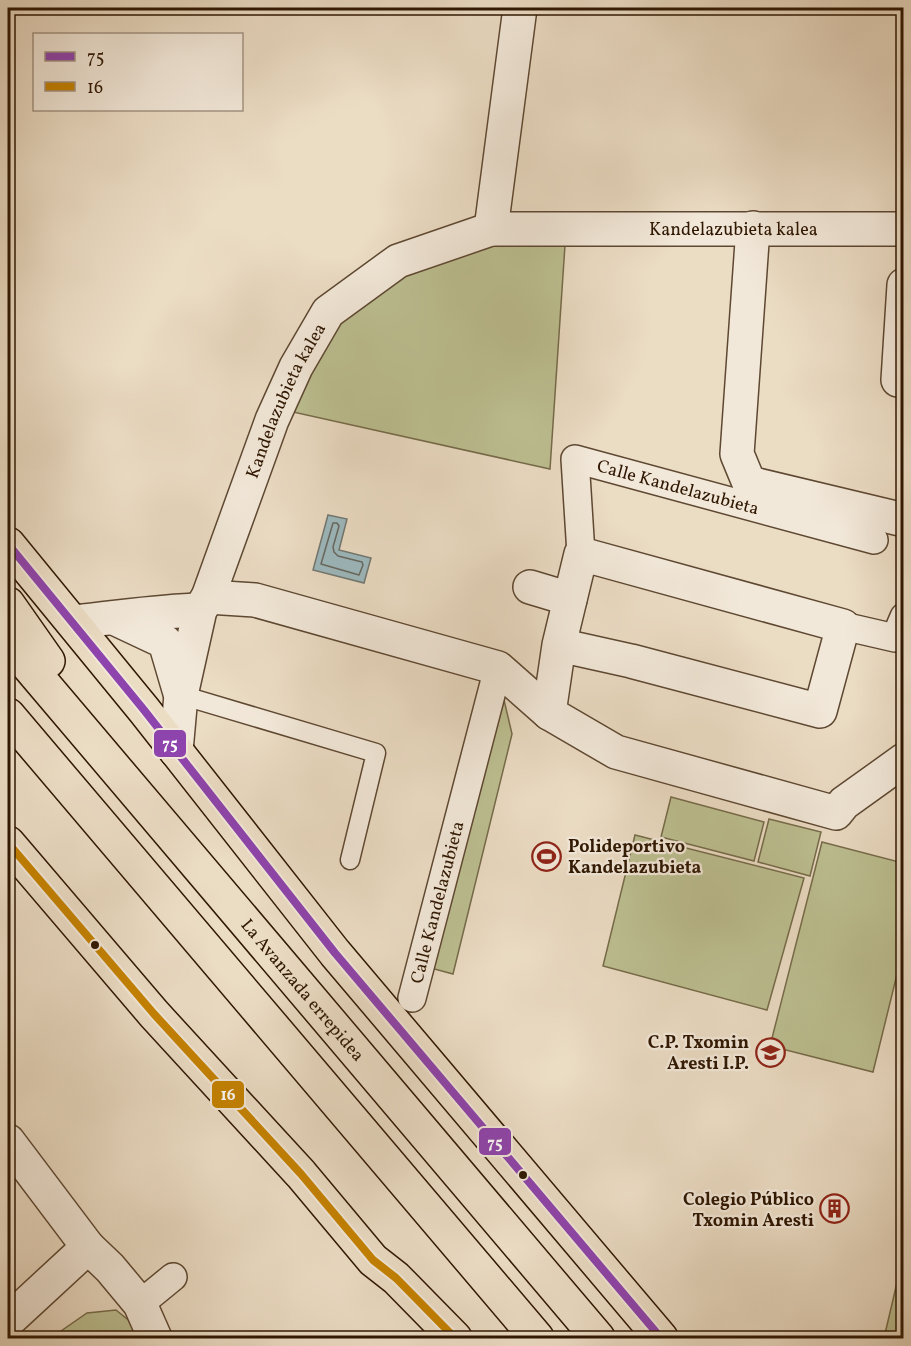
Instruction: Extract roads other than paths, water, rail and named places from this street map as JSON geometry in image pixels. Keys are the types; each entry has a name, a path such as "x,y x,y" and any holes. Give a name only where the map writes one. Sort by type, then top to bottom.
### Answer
{"main road":[{"path":"8,544 73,622 335,953 661,1338"},
{"path":"8,604 199,869"},
{"name":"La Avanzada errepidea","path":"8,642 598,1338"},
{"path":"8,715 537,1338"},
{"path":"8,736 102,827"},
{"path":"8,843 154,1014 301,1174 373,1260 396,1278 455,1338"}],"street":[{"path":"491,229 520,8"},
{"path":"753,228 737,454 749,483 903,520"},
{"name":"Kandelazubieta kalea","path":"204,603 272,420 296,368 328,312 398,261 491,229 903,230"},
{"path":"903,285 898,380 903,381"},
{"name":"Calle Kandelazubieta","path":"549,714 559,645 581,554 576,459 874,540"},
{"path":"581,554 843,626 895,638 903,617"},
{"path":"530,587 570,599"},
{"path":"73,622 114,618 204,603 255,600 498,668 549,714 616,752 837,813 844,803 903,760"},
{"path":"176,752 181,695 204,603"},
{"path":"114,618 165,642 181,695"},
{"path":"559,645 631,661 820,711 843,626"},
{"name":"Calle Kandelazubieta","path":"412,998 498,668"},
{"path":"8,1141 88,1246 140,1304 155,1338"},
{"path":"8,1321 88,1246"},
{"path":"140,1304 173,1277"}],"lane":[{"path":"181,695 376,753 350,860"}],"water":[{"path":"328,515 347,519 339,550 371,558 364,583 313,570"}],"place":[{"name":"Polideportivo Kandelazubieta","path":"547,856"},
{"name":"C.P. Txomin Aresti I.P.","path":"770,1052"},
{"name":"Colegio Público Txomin Aresti","path":"835,1209"}]}
